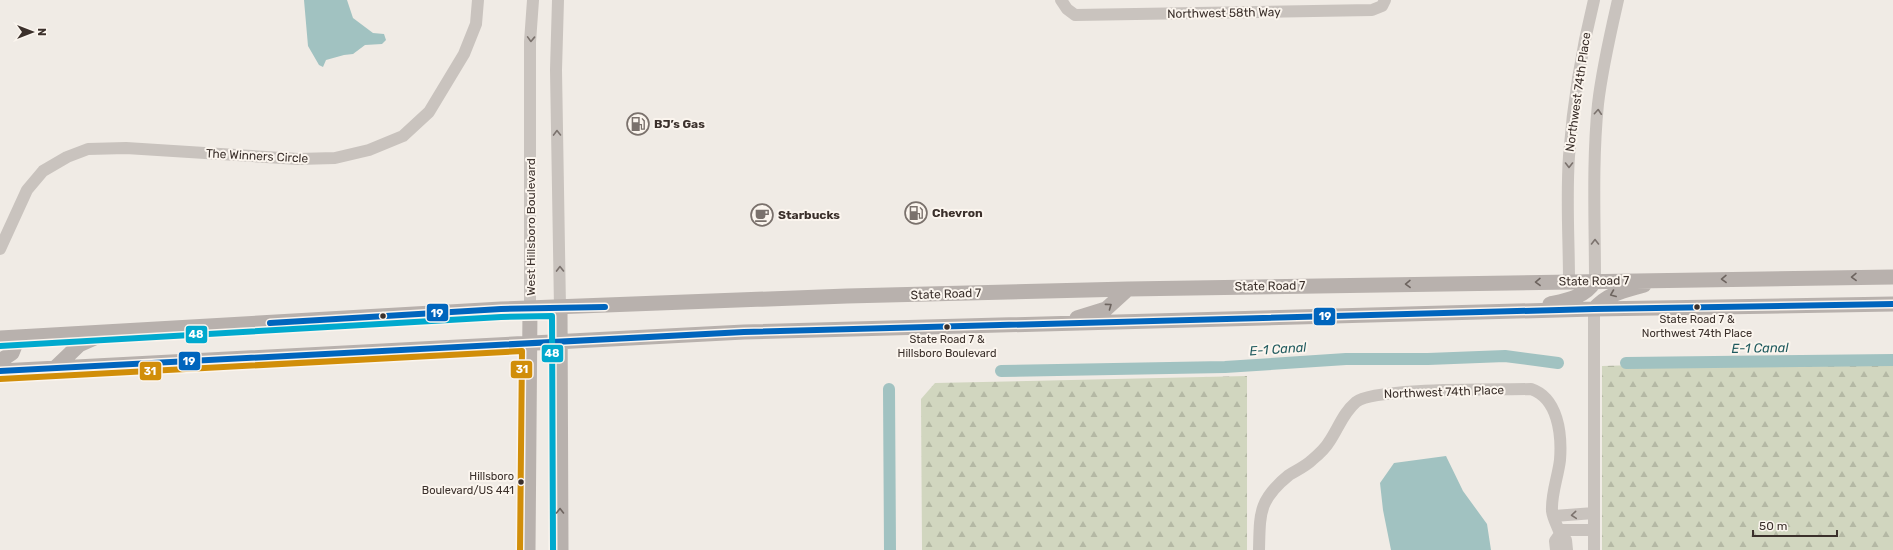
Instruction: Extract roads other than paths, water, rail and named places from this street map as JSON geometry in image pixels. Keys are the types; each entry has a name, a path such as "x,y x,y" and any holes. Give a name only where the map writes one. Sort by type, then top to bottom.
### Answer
{"main road":[{"name":"State Road 7","path":"0,338 530,309 832,297 1128,289 1893,277"},
{"path":"1594,309 1604,299 1614,293 1664,280"},
{"path":"1522,311 1575,298 1589,290 1595,281"},
{"path":"1059,323 1106,309 1128,289"},
{"path":"0,371 744,332 1594,309 1893,304"},
{"path":"560,308 561,550"},
{"name":"West Hillsboro Boulevard","path":"528,550 530,309"},
{"path":"55,368 79,345 106,333"},
{"path":"0,361 12,353 18,338"}],"street":[{"name":"The Winners Circle","path":"0,249 28,190 43,171 67,157 88,149 126,148 298,159 336,158 362,152 403,136 429,112 464,54 476,24 478,0"},
{"name":"West Hillsboro Boulevard","path":"530,309 530,42 533,0"},
{"path":"558,0 556,70 560,308"},
{"name":"Northwest 74th Place","path":"1569,281 1569,158 1572,122 1583,46 1594,0"},
{"name":"Northwest 74th Place","path":"1595,281 1595,172 1598,104 1604,63 1618,0"},
{"name":"Northwest 58th Way","path":"1064,4 1075,15 1268,6 1372,10 1384,3"},
{"path":"1594,309 1594,550"},
{"name":"Northwest 74th Place","path":"1259,550 1259,521 1262,508 1268,497 1290,475 1311,462 1328,444 1344,415 1357,401 1390,392 1531,389 1541,392 1549,400 1556,417 1559,431 1560,460 1554,490 1552,512 1560,532 1566,540 1567,550"},
{"path":"1554,516 1594,513"},
{"path":"1556,550 1555,541 1560,532 1594,530"}],"water":[{"path":"304,0 347,0 353,18 373,33 384,34 386,40 382,44 365,45 353,54 326,60 323,67 319,65 308,46"},
{"path":"1446,456 1463,491 1487,524 1491,550 1391,550 1383,510 1380,483 1394,463"}],"waterway":[{"name":"E-1 Canal","path":"1001,371 1225,367 1346,359 1428,359 1505,356 1558,363"},
{"name":"E-1 Canal","path":"1626,363 1893,360"},
{"path":"889,389 890,550"}],"place":[{"name":"BJ’s Gas","path":"638,124"},
{"name":"Chevron","path":"916,213"},
{"name":"Starbucks","path":"762,215"},
{"name":"State Road 7 & Northwest 74th Place","path":"1697,307"},
{"name":"State Road 7 & Hillsboro Boulevard","path":"947,327"},
{"name":"Hillsboro Boulevard/US 441","path":"521,482"}]}
